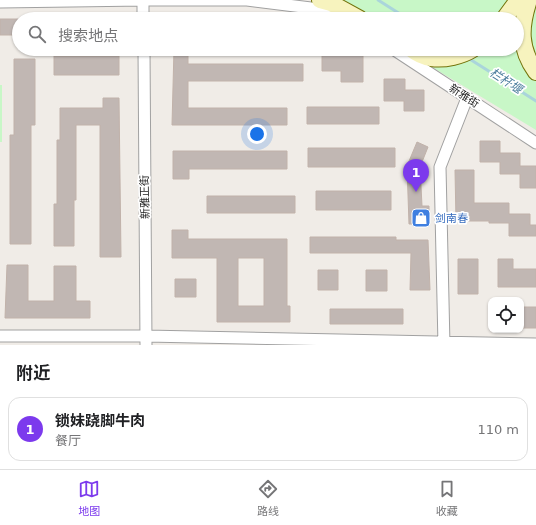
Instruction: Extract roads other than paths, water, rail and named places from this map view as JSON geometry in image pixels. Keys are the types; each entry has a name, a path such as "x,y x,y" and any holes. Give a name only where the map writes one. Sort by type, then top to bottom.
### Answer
{"street":[{"path":"143,0 143,12"},
{"path":"0,2 247,0 319,9 325,12"},
{"path":"320,0 331,3 347,12"},
{"path":"509,12 518,0"},
{"path":"524,21 529,0"},
{"path":"524,46 528,60 536,72"},
{"name":"新雅正街","path":"144,56 146,341"},
{"name":"新雅街","path":"404,56 536,143"},
{"path":"426,56 430,58 446,58 456,56"},
{"path":"444,343 440,167 468,98"},
{"path":"0,336 146,341 536,344"}],"waterway":[{"name":"栏杆堰","path":"378,0 397,12"},
{"name":"栏杆堰","path":"468,58 536,101"}],"place":[{"name":"锁妹跷脚牛肉","path":"416,192"},
{"name":"剑南春","path":"421,218"}]}
